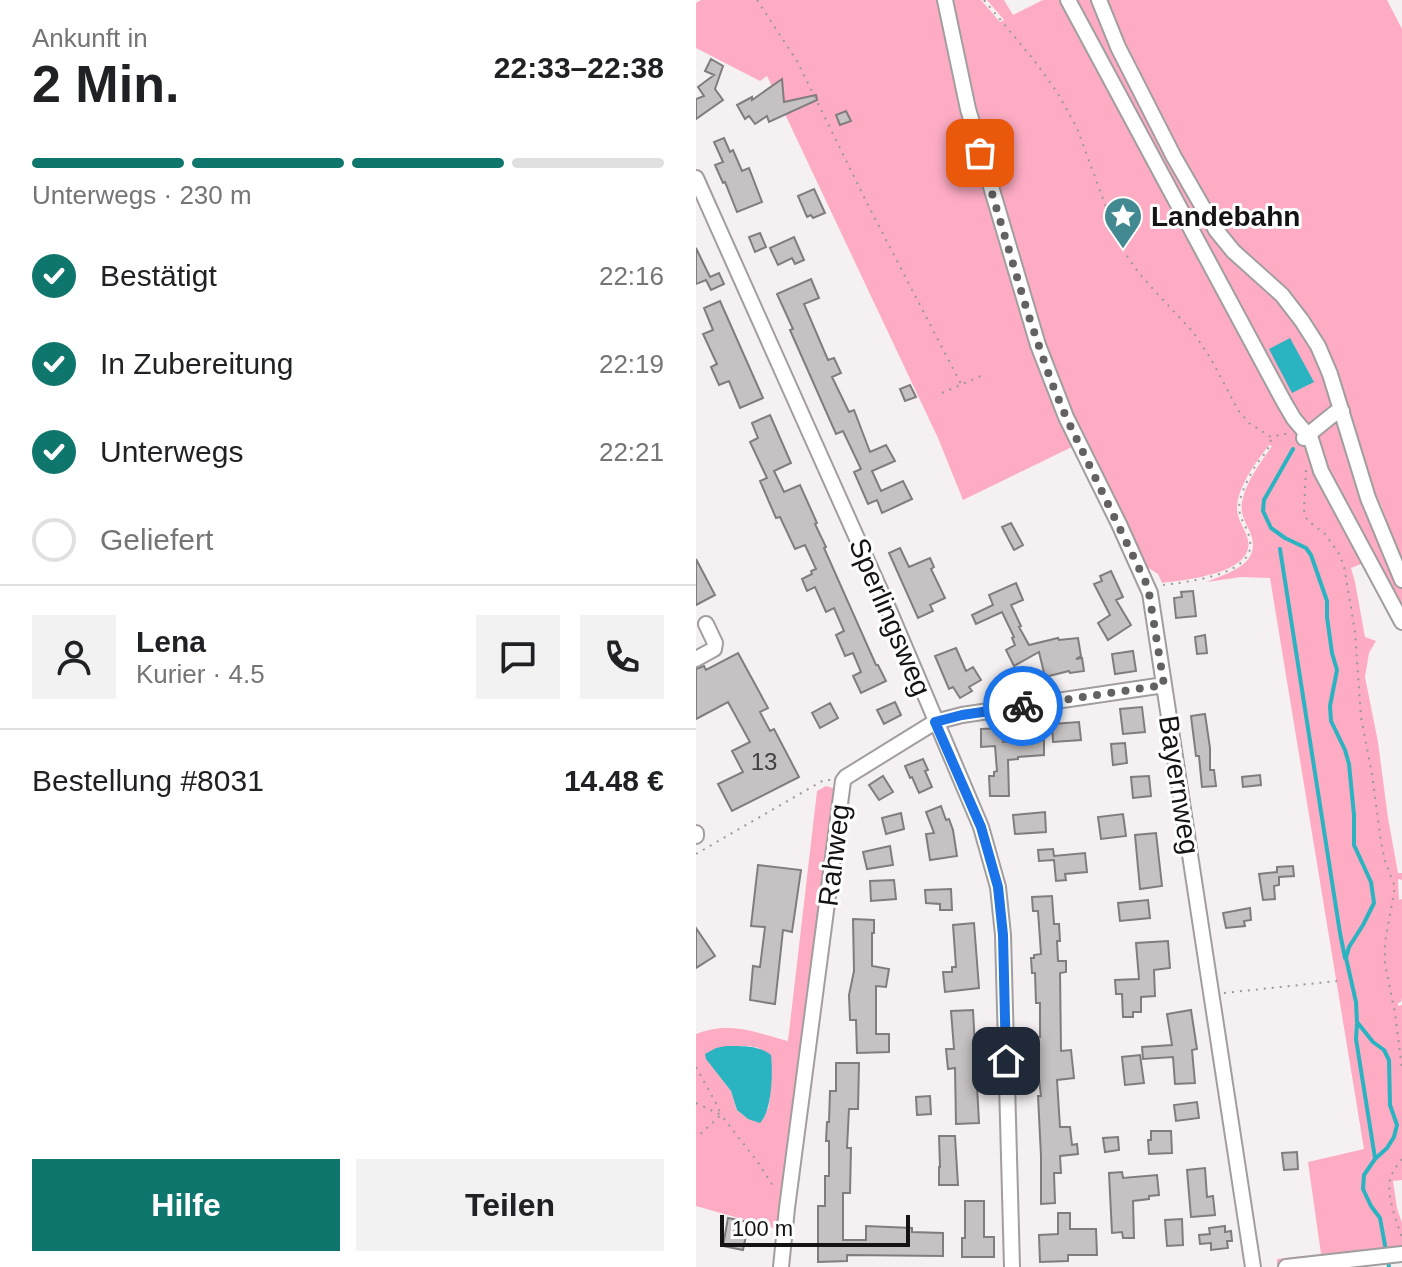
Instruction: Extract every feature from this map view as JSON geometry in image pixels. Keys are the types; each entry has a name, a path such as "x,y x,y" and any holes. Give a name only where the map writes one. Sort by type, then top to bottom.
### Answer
{"street":[{"name":"Bayernweg","path":"945,0 980,153 1042,357 1066,417 1148,587 1253,1267"},
{"path":"1068,0 1302,436 1313,444 1321,471 1402,622"},
{"path":"1099,0 1118,47 1216,230 1233,251 1282,295 1318,346 1330,374 1368,498 1402,580"},
{"name":"Sperlingsweg","path":"696,178 889,610 981,827 998,887 1003,935 1012,1267"},
{"path":"1302,436 1342,411"},
{"path":"696,659 714,649 715,643 706,624"},
{"name":"Rahweg","path":"781,1267 843,781 849,774 935,722 962,715 1164,685"},
{"path":"1286,1267 1399,1254"}],"path":[{"path":"757,0 797,61 961,384"},
{"path":"984,0 1057,92 1077,128 1123,250 1145,280 1193,332 1238,410 1249,423 1271,437 1284,434 1302,436"},
{"path":"942,393 983,375"},
{"path":"1148,587 1207,579 1236,566 1248,556 1251,545 1240,517 1240,502 1257,464 1270,446 1271,437"},
{"path":"1306,470 1304,510 1307,520 1325,534 1344,566 1355,632 1361,717 1381,842 1395,887 1385,942 1385,964 1402,1069"},
{"path":"696,854 824,780 843,781"},
{"path":"1210,994 1337,981"},
{"path":"696,1067 721,1115 757,1161 787,1208"},
{"path":"696,1103 721,1115"},
{"path":"696,1138 721,1115"},
{"path":"1402,1159 1392,1175 1389,1189 1402,1237"}],"shaded area":[{"path":"701,0 942,0 943,3 981,0 1000,22 1004,20 987,0 1004,0 1013,15 1043,0 1062,0 1308,442 1366,562 1351,568 1365,637 1376,641 1369,653 1365,677 1398,873 1402,873 1402,880 1398,879 1399,900 1402,899 1402,998 1398,1006 1402,1005 1402,1180 1393,1181 1402,1223 1402,1250 1277,1265 1277,1259 1321,1254 1308,1162 1364,1149 1270,578 1241,577 1207,582 1242,565 1252,552 1253,543 1242,514 1242,502 1250,479 1272,446 1269,445 1251,470 1238,499 1237,512 1248,540 1247,551 1241,561 1216,573 1186,580 1162,583 1158,574 1147,567 1118,503 1084,441 963,500 938,438 767,76 760,81 696,48 696,3"},
{"path":"1069,0 1094,0 1209,233 1227,256 1279,300 1298,323 1326,376 1333,403 1312,428 1303,426"},
{"path":"1103,0 1387,0 1402,29 1402,568 1381,505 1370,488 1346,410 1286,291 1220,226 1178,155 1171,133 1157,115"},
{"path":"1340,423 1378,543 1402,589 1402,618 1323,471 1317,436 1328,424"},
{"path":"826,786 836,789 784,1231 696,1206 696,1034 731,1028 788,1041 817,791","holes":["726,1046 759,1048 770,1086 770,1097 768,1109 748,1119 737,1110 731,1091 708,1061"]}],"water":[{"path":"1290,338 1314,382 1292,393 1269,349"},
{"path":"726,1046 755,1048 771,1055 769,1101 760,1123 748,1119 737,1110 731,1091 706,1059 705,1054"}],"building":[{"path":"711,59 723,66 715,89 723,100 696,119 696,99 704,96 698,87 714,75 705,71"},
{"path":"782,79 784,102 816,95 817,100 769,122 767,116 755,124 749,116 745,119 737,105 752,97 752,100"},
{"path":"846,111 851,121 840,125 836,115"},
{"path":"724,138 742,171 749,168 762,202 737,212 715,165 723,162 714,142"},
{"path":"814,189 825,213 813,218 811,215 807,217 798,196"},
{"path":"760,233 766,247 755,252 749,237"},
{"path":"794,237 804,260 795,264 792,258 778,265 770,248"},
{"path":"696,248 710,277 719,273 724,284 711,290 706,280 696,284"},
{"path":"811,279 819,298 804,304 828,360 834,358 841,373 832,377 849,412 854,410 870,452 886,445 895,461 872,471 881,491 903,481 912,499 882,513 877,500 868,504 854,472 861,469 843,431 836,434 777,294"},
{"path":"720,301 763,398 740,408 729,381 719,385 711,367 717,364 703,334 713,330 704,308"},
{"path":"910,385 916,397 905,401 900,389"},
{"path":"770,415 791,463 774,471 784,492 800,485 824,548 886,681 861,693 853,676 861,672 853,653 845,656 836,635 844,631 834,608 826,612 815,587 807,591 802,579 816,569 805,545 795,549 780,517 776,518 760,481 767,478 750,442 758,438 752,423"},
{"path":"1011,523 1023,545 1014,550 1002,527"},
{"path":"900,548 909,567 930,558 934,567 931,569 945,598 930,605 933,611 918,618 889,553"},
{"path":"696,559 715,595 696,605"},
{"path":"1111,571 1123,597 1116,600 1131,625 1108,640 1098,623 1110,615 1094,584 1102,581 1100,576"},
{"path":"1016,583 1023,600 1011,605 1029,645 1058,638 1078,638 1081,656 1076,659 1082,658 1084,671 1045,677 1039,652 1014,666 1006,650 1015,645 1014,637 1002,612 976,624 972,615 993,605 989,595"},
{"path":"1193,591 1196,616 1176,618 1174,598 1182,597 1181,592"},
{"path":"1205,635 1207,653 1197,654 1195,637"},
{"path":"956,648 966,671 973,667 981,680 969,687 972,691 960,698 953,687 949,689 935,656"},
{"path":"1133,651 1136,671 1115,674 1112,654"},
{"path":"738,653 768,708 760,712 770,731 774,729 799,777 732,811 718,784 743,772 732,751 750,742 728,702 696,719 696,669 704,666 706,670"},
{"path":"895,702 901,715 884,724 877,710"},
{"path":"830,703 838,718 820,728 812,713"},
{"path":"1142,707 1145,732 1123,734 1120,709"},
{"path":"1205,714 1210,770 1214,770 1216,786 1202,787 1191,716"},
{"path":"1079,722 1081,740 1053,742 1052,724"},
{"path":"1002,728 1003,742 1044,740 1044,755 1008,760 1009,796 990,796 989,776 994,776 997,771 995,746 981,747 981,729"},
{"path":"1125,743 1127,763 1113,765 1111,744"},
{"path":"923,759 932,787 919,793 905,766"},
{"path":"1260,775 1261,785 1243,787 1242,777"},
{"path":"883,776 893,792 879,800 869,785"},
{"path":"1149,776 1151,796 1133,798 1131,777"},
{"path":"941,806 953,830 957,856 930,860 926,834 934,833 926,812"},
{"path":"1045,812 1046,832 1015,834 1013,815"},
{"path":"901,813 904,829 886,834 882,818"},
{"path":"1123,814 1126,836 1101,839 1098,817"},
{"path":"1156,833 1162,886 1140,889 1135,835"},
{"path":"890,846 893,865 867,869 863,852"},
{"path":"1053,849 1054,856 1085,853 1087,872 1065,874 1066,880 1056,881 1054,860 1039,861 1038,850"},
{"path":"758,865 801,870 792,932 783,930 775,1004 750,1000 753,966 760,967 765,927 751,926"},
{"path":"1293,866 1294,876 1279,877 1279,885 1274,886 1275,899 1263,900 1259,874 1277,872 1277,867"},
{"path":"894,880 896,899 871,901 870,881"},
{"path":"951,889 952,910 940,910 940,904 926,903 925,890"},
{"path":"1052,896 1054,924 1059,924 1058,961 1066,961 1066,972 1060,973 1061,1051 1071,1050 1074,1078 1057,1080 1060,1127 1070,1127 1072,1145 1077,1144 1078,1154 1060,1156 1061,1173 1054,1173 1055,1203 1041,1204 1038,1096 1041,1096 1034,1037 1040,1037 1040,1003 1036,1003 1031,958 1041,954 1038,911 1033,911 1032,897"},
{"path":"1148,900 1150,918 1120,921 1118,903"},
{"path":"1250,908 1251,920 1244,921 1245,926 1226,928 1223,913"},
{"path":"853,919 874,920 872,966 889,969 886,987 876,986 876,1034 889,1034 889,1052 857,1053 856,1020 850,1020 849,995 854,971"},
{"path":"974,923 979,988 945,992 943,972 952,972 952,967 956,967 953,925"},
{"path":"696,928 715,956 696,968"},
{"path":"1168,941 1170,968 1154,970 1155,996 1141,997 1141,1012 1133,1012 1133,1017 1123,1017 1122,994 1116,994 1115,980 1139,979 1136,943"},
{"path":"973,1010 979,1123 956,1124 955,1068 948,1069 946,1049 954,1049 951,1011"},
{"path":"1191,1010 1197,1049 1192,1050 1195,1083 1175,1084 1173,1057 1143,1059 1142,1047 1172,1045 1167,1014"},
{"path":"1140,1055 1144,1083 1125,1085 1122,1057"},
{"path":"836,1063 859,1063 858,1109 849,1109 847,1148 851,1148 850,1193 843,1193 843,1240 866,1240 866,1226 912,1228 912,1232 943,1233 943,1256 847,1255 847,1261 818,1262 818,1206 825,1206 825,1176 829,1176 827,1122 830,1091 836,1091"},
{"path":"930,1096 931,1114 917,1115 916,1097"},
{"path":"1197,1102 1199,1118 1176,1121 1174,1105"},
{"path":"1151,1131 1171,1131 1172,1153 1149,1154"},
{"path":"939,1136 955,1136 958,1185 939,1185"},
{"path":"1118,1137 1119,1150 1105,1152 1103,1138"},
{"path":"1297,1152 1298,1169 1284,1170 1282,1153"},
{"path":"1205,1168 1207,1197 1213,1196 1215,1215 1191,1217 1187,1170"},
{"path":"1122,1172 1123,1178 1157,1175 1159,1195 1133,1201 1134,1238 1123,1238 1122,1232 1112,1233 1109,1173"},
{"path":"965,1201 984,1201 984,1237 994,1237 994,1257 962,1257"},
{"path":"1058,1213 1070,1213 1070,1229 1096,1229 1097,1255 1068,1255 1068,1261 1040,1262 1039,1235 1058,1234"},
{"path":"728,1218 749,1222 743,1250 723,1246"},
{"path":"1182,1219 1183,1245 1167,1246 1165,1220"},
{"path":"1225,1226 1225,1232 1231,1231 1232,1241 1227,1241 1228,1248 1211,1250 1211,1243 1200,1244 1199,1235 1210,1234 1209,1228"}],"waterway":[{"path":"1293,449 1264,500 1263,511 1271,528 1306,548 1311,555 1327,601 1332,653 1337,670 1330,706 1331,721 1349,764 1354,845 1371,882 1374,903 1346,958 1356,1002 1357,1022 1384,1050 1389,1060 1390,1105 1397,1125 1387,1148 1364,1175 1363,1189 1380,1218 1389,1267"},
{"path":"1280,549 1345,958"},
{"path":"1357,1024 1356,1039 1375,1158"}],"way so far":[{"path":"980,153 1051,381 1148,587 1164,685 1023,706"}],"place":[{"name":"Landebahn","path":"1123,250"}],"route":[{"path":"1006,1061 1003,935 998,887 981,827 935,722 1023,706"}]}
